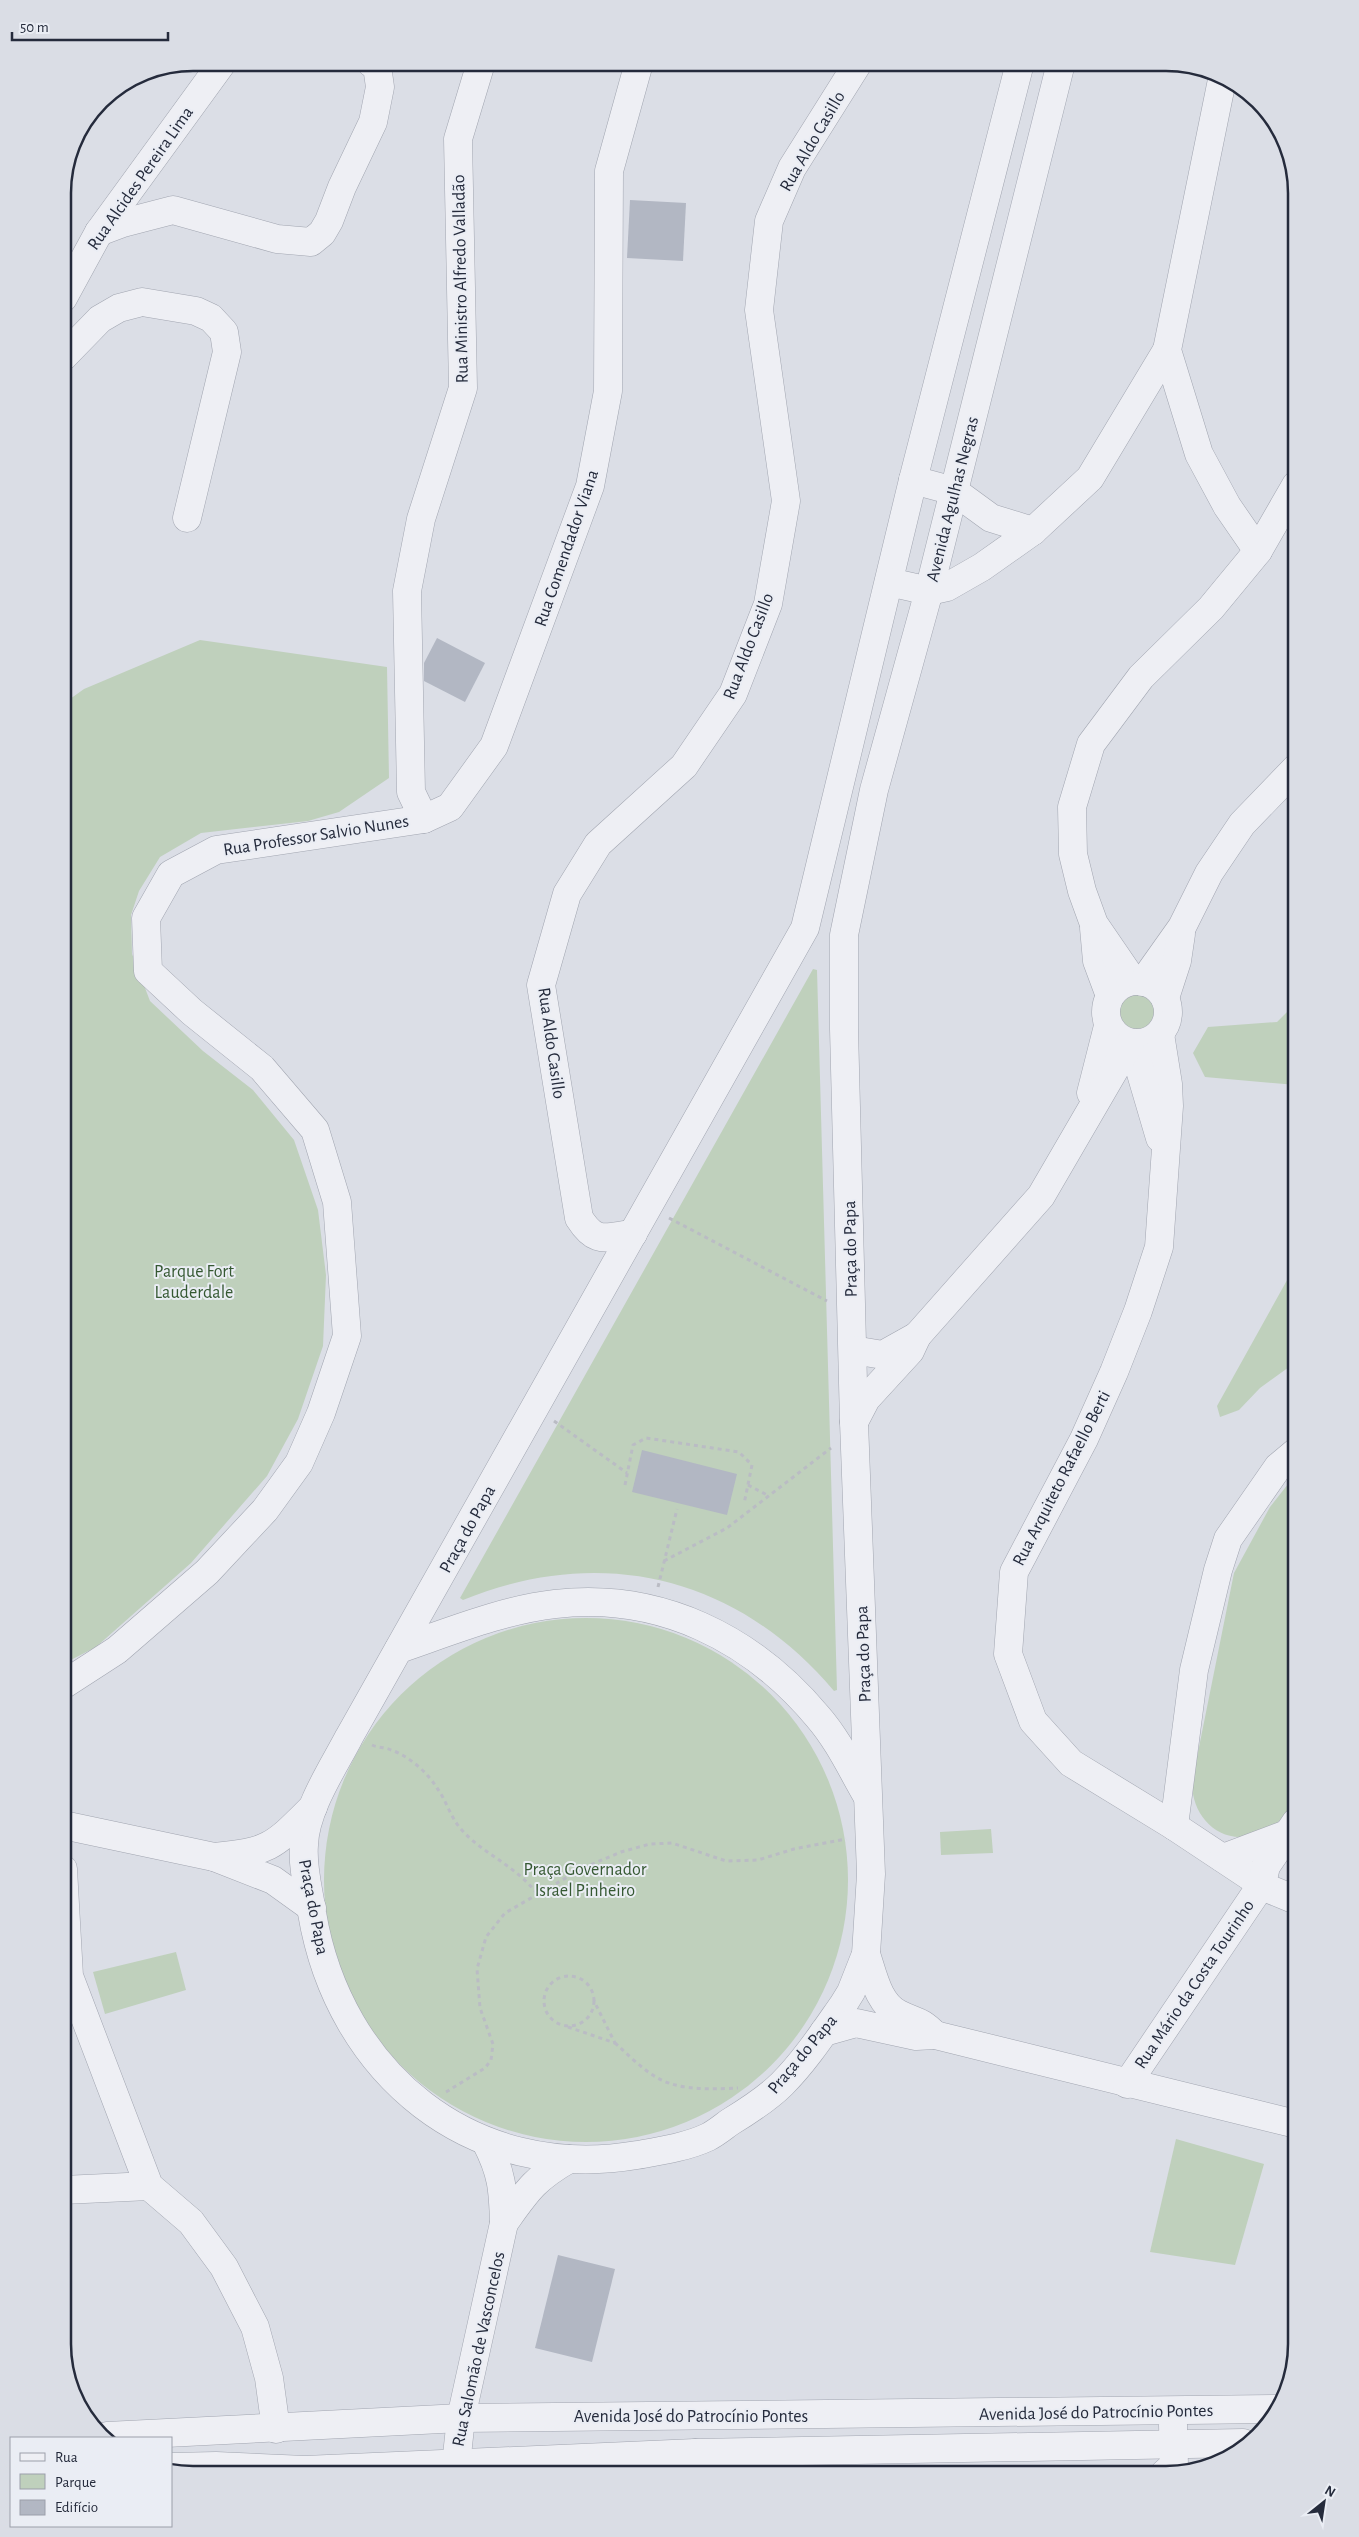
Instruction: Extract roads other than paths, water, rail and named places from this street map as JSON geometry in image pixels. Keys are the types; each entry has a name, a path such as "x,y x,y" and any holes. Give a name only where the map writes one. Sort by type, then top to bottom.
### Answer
{"street":[{"name":"Rua Alcides Pereira Lima","path":"72,282 99,232 215,71"},
{"path":"99,232 123,223 173,210 277,238 311,242 322,233 330,221 342,187 373,122 380,87 377,71"},
{"name":"Rua Ministro Alfredo Valladão","path":"424,819 411,792 407,591 421,518 462,388 458,139 478,71"},
{"name":"Rua Comendador Viana","path":"424,819 450,807 494,746 590,486 608,391 609,171 637,71"},
{"name":"Rua Aldo Casillo","path":"633,1234 601,1238 588,1232 579,1218 541,985 567,894 598,844 684,766 733,694 768,604 786,501 759,310 768,221 792,168 853,72"},
{"path":"844,935 805,928 913,480 1018,72"},
{"name":"Avenida Agulhas Negras","path":"844,935 874,790 929,592 1059,72"},
{"path":"889,582 929,592 947,587 982,567 1033,531 1090,478 1167,350 1221,85"},
{"path":"72,348 100,319 119,308 142,302 196,311 211,318 224,332 227,352 187,518"},
{"path":"1167,350 1199,454 1227,506 1258,551"},
{"path":"913,480 954,491 991,518 1033,531"},
{"path":"1110,996 1097,961 1094,924 1082,891 1073,854 1072,807 1091,744 1141,677 1211,608 1258,551 1288,499"},
{"path":"982,567 991,518"},
{"path":"1083,1126 1108,1026 1106,1006 1110,996 1116,988 1138,981 1182,927 1209,873 1242,824 1288,776"},
{"name":"Rua Professor Salvio Nunes","path":"71,1680 117,1650 207,1572 265,1510 299,1463 321,1413 347,1336 337,1202 315,1130 262,1068 192,1012 148,970 146,918 171,874 216,850 424,819"},
{"path":"1094,924 1138,981 1160,990 1165,998 1168,1017 1160,1034 1142,1044 1131,1043 1114,1035 1108,1026"},
{"path":"1165,998 1177,961 1182,927"},
{"name":"Praça do Papa","path":"805,928 349,1737 314,1806 304,1844 305,1870 317,1941 345,2013 366,2047 394,2081 424,2105 467,2133 486,2142 526,2153 569,2159 612,2159 660,2151 707,2137 754,2106 781,2084 824,2032 851,1992 866,1954 871,1874 854,1422 844,1029 844,935"},
{"name":"Rua Arquiteto Rafaello Berti","path":"1160,1034 1168,1084 1166,1158 1159,1247 1114,1372 1084,1439 1014,1572 1008,1654 1033,1721 1071,1763 1174,1826 1262,1884 1288,1896"},
{"path":"854,1422 866,1399 910,1351 917,1336 1042,1196 1131,1043"},
{"name":"Rua Arquiteto Rafaello Berti","path":"1131,1043 1166,1158"},
{"path":"853,1350 883,1355 917,1336"},
{"path":"1174,1826 1194,1670 1218,1570 1228,1539 1278,1467 1288,1459"},
{"path":"399,1649 505,1614 555,1604 596,1602 649,1608 690,1620 726,1637 756,1658 790,1688 818,1717 840,1749 868,1798"},
{"path":"214,1857 249,1854 265,1849 280,1840 314,1806"},
{"path":"71,1827 214,1857 273,1880 312,1908"},
{"path":"1223,1858 1288,1836"},
{"name":"Rua Mário da Costa Tourinho","path":"1127,2084 1262,1884 1277,1874 1288,1846"},
{"path":"866,1954 884,2002 898,2014 922,2022 935,2035"},
{"path":"71,1989 149,2186 191,2222 224,2267 255,2327 269,2378 276,2429"},
{"path":"824,2032 856,2023 916,2036 935,2035 1127,2084 1288,2122"},
{"name":"Rua Salomão de Vasconcelos","path":"455,2465 461,2418 504,2223 503,2185 498,2166 486,2142"},
{"name":"Rua Salomão de Vasconcelos","path":"504,2223 532,2184 544,2173 569,2159"},
{"path":"71,2190 149,2186"},
{"name":"Avenida José do Patrocínio Pontes","path":"113,2436 276,2429 461,2418 1173,2412 1269,2409"},
{"path":"1173,2412 1173,2466"},
{"name":"Avenida José do Patrocínio Pontes","path":"510,2465 695,2453 1237,2443"},
{"path":"695,2453 715,2466"}],"park label":[{"name":"Parque Fort Lauderdale","path":"194,1281"},
{"name":"Praça Governador Israel Pinheiro","path":"585,1879"}]}
